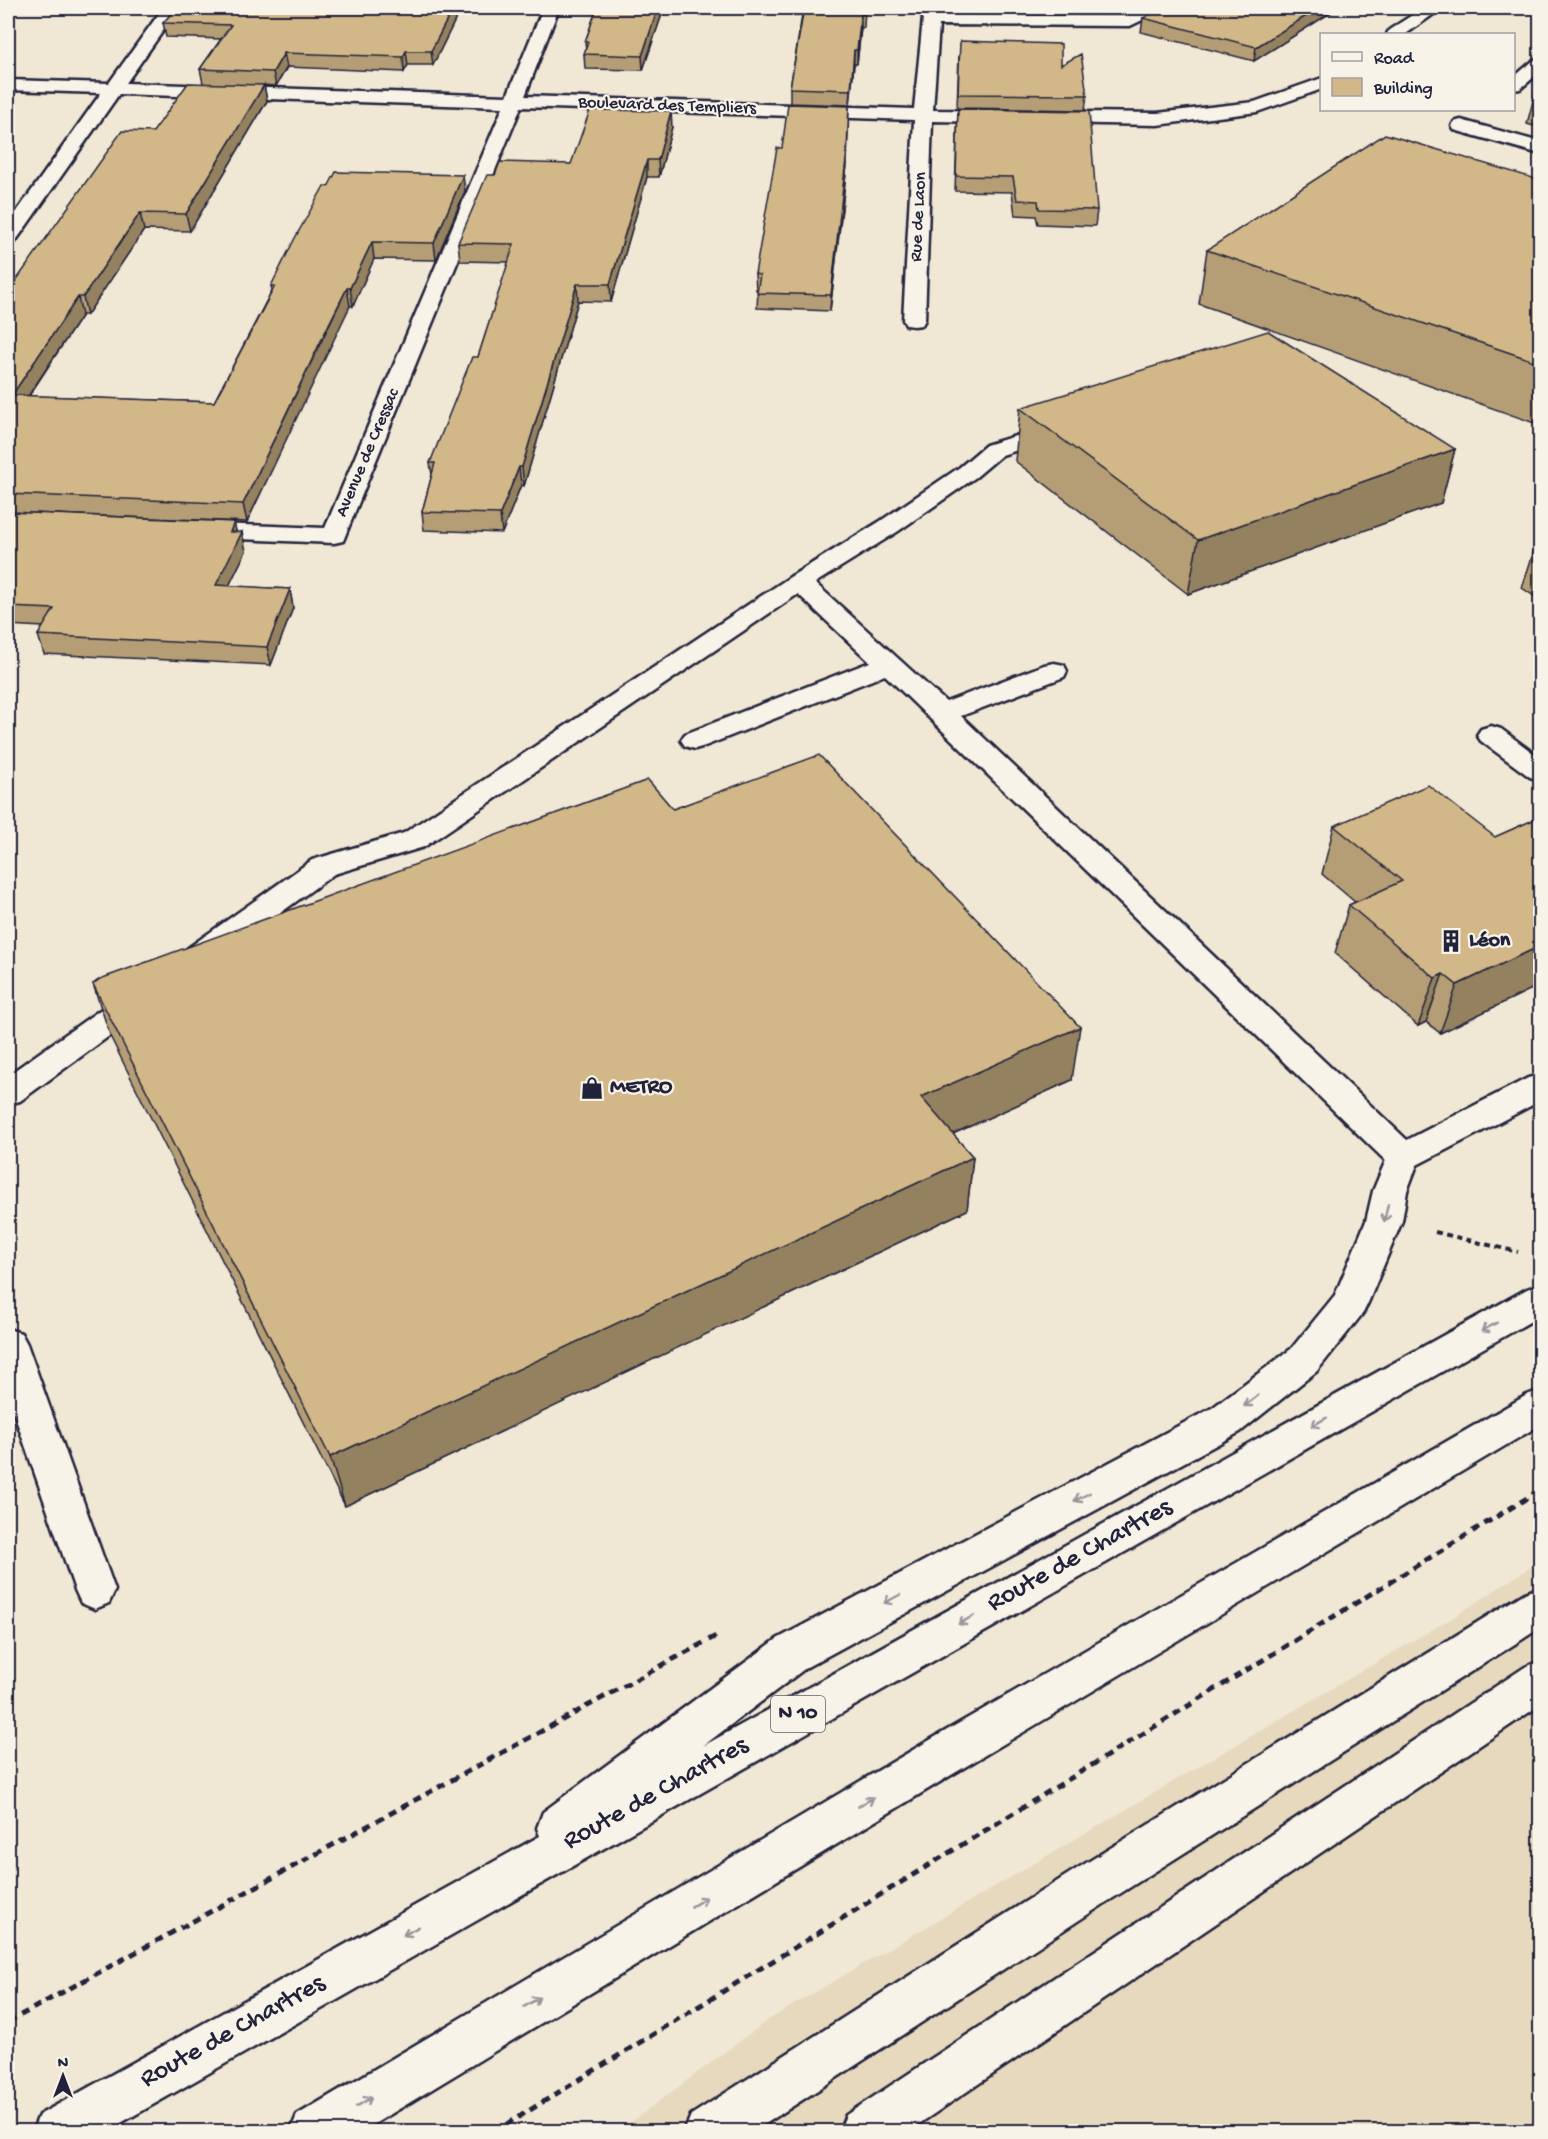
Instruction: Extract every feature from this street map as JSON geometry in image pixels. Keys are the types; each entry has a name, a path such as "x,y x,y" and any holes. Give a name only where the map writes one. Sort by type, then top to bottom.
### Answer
{"street":[{"path":"8,238 171,8"},
{"path":"514,101 551,8"},
{"path":"932,14 1130,21 1153,8"},
{"path":"1396,33 1434,8"},
{"name":"Rue de Laon","path":"914,320 923,115 932,14"},
{"path":"1515,85 1540,64"},
{"name":"Boulevard des Templiers","path":"8,85 923,115 1157,119 1257,107 1320,84"},
{"name":"Avenue de Cressac","path":"171,529 334,536 514,101"},
{"path":"1476,115 1461,126 1540,148"},
{"path":"8,1092 323,867 414,840 799,582 888,527 968,472 994,450 1051,432"},
{"path":"799,582 942,713 1403,1157"},
{"path":"695,740 889,664"},
{"path":"942,713 1054,671"},
{"path":"1491,735 1540,771"},
{"path":"459,1904 792,1653 1226,1420 1304,1360 1350,1303 1384,1221 1390,1191 1403,1157 1540,1087"},
{"name":"Route de Chartres","path":"56,2132 1540,1299"},
{"path":"8,1344 95,1590"},
{"path":"314,2132 938,1759 1540,1406"},
{"path":"708,2132 1094,1884 1540,1606"},
{"path":"863,2132 1540,1681"}],"path":[{"path":"1426,1230 1527,1255"},
{"path":"494,2132 1540,1491"},
{"path":"8,2022 721,1633"}],"shaded area":[{"path":"1540,1561 1540,2131 618,2132 768,2020 1457,1615"}],"building":[{"path":"176,8 453,8 431,51 406,51 403,57 284,53 273,72 200,69 231,25 163,23"},
{"path":"597,8 658,8 642,56 584,54 588,42 585,42"},
{"path":"804,8 865,8 864,14 861,14 857,50 854,50 851,90 790,88"},
{"path":"1162,8 1319,8 1256,47 1143,18"},
{"path":"960,41 1061,44 1061,65 1081,54 1087,95 958,94"},
{"path":"188,83 264,85 186,214 140,213 83,297 78,297 12,395 214,402 275,286 271,286 295,238 324,186 328,187 336,172 463,175 434,243 372,242 350,288 347,288 328,326 243,504 8,494 8,292 122,131 153,132"},
{"path":"788,104 849,106 847,150 831,295 757,293 760,275 755,274 777,148 782,148"},
{"path":"958,109 1089,111 1097,210 1039,209 1038,201 1017,200 1013,177 956,176"},
{"path":"590,110 671,111 658,160 647,160 610,284 577,284 522,467 519,467 500,514 422,512 435,463 430,463 472,357 478,357 514,244 458,243 487,175 495,175 500,162 571,164"},
{"path":"1385,134 1540,180 1540,363 1207,250"},
{"path":"1268,331 1455,449 1198,540 1020,408"},
{"path":"8,512 234,522 230,532 242,532 216,585 290,589 267,647 38,635 54,609 8,607"},
{"path":"819,755 1080,1027 921,1097 973,1157 330,1457 93,984 100,979 648,780 673,809"},
{"name":"Léon","path":"1428,785 1495,837 1540,817 1540,946 1457,985 1443,974 1435,978 1349,905 1402,881 1334,826"}],"place":[{"name":"Léon","path":"1451,941"},
{"name":"METRO","path":"592,1088"}]}
